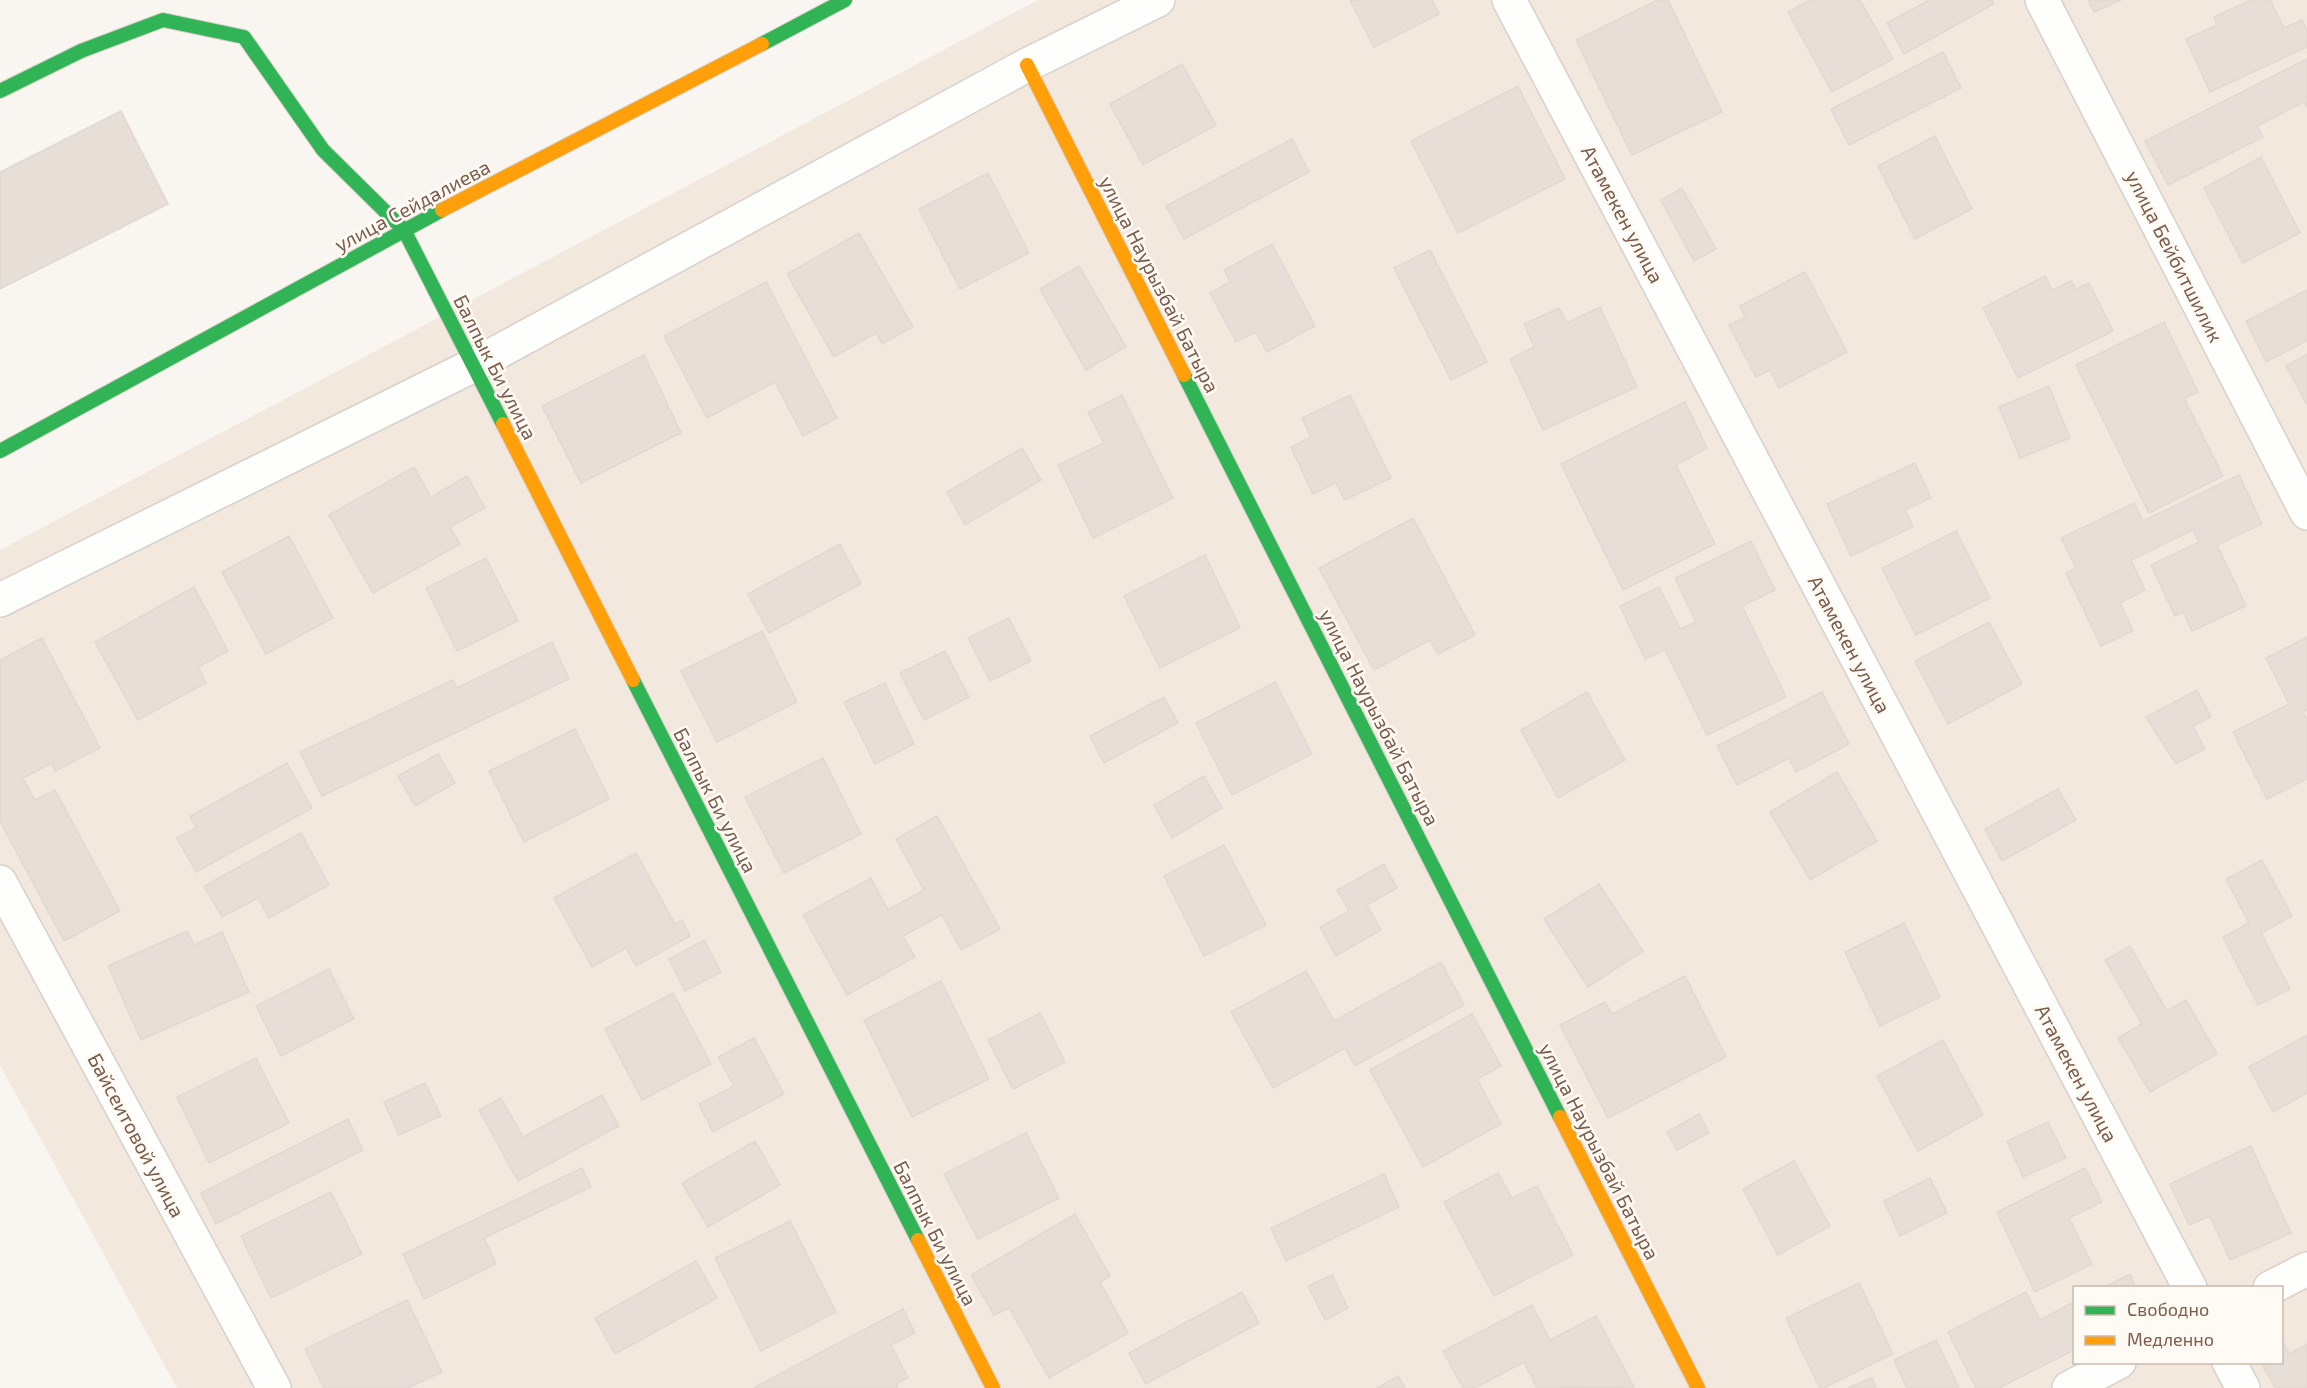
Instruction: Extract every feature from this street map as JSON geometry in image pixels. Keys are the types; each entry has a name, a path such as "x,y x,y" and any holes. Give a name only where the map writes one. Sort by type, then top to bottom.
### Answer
{"street":[{"name":"улица Сейдалиева","path":"0,451 404,230 845,0"},
{"path":"0,600 474,365 1027,64 1158,0"},
{"name":"Атамекен улица","path":"1509,0 2189,1286"},
{"name":"улица Бейбитшилик","path":"2042,0 2307,513"},
{"name":"Балпык Би улица","path":"0,90 81,51 163,20 244,37 323,150 404,230 993,1388"},
{"name":"улица Наурызбай Батыра","path":"1027,64 1698,1388"},
{"name":"Байсеитовой улица","path":"0,882 274,1388"},
{"path":"2272,1286 2307,1269"},
{"path":"2069,1388 2115,1364"},
{"path":"2230,1364 2242,1388"}],"shaded area":[{"path":"1038,0 2307,0 2307,1388 177,1388 0,1065 0,550"}],"building":[{"path":"1350,0 1432,0 1439,14 1374,47"},
{"path":"1658,0 1668,0 1722,112 1632,155 1576,40"},
{"path":"1810,0 1860,0 1893,59 1832,92 1788,12"},
{"path":"1929,0 1992,0 1994,4 1904,54 1887,23"},
{"path":"2088,0 2121,0 2094,12"},
{"path":"2251,0 2270,0 2284,28 2302,20 2307,30 2307,47 2210,92 2186,39 2217,25 2214,17"},
{"path":"1943,52 1961,88 1849,145 1831,109"},
{"path":"2307,59 2307,107 2304,102 2257,126 2263,137 2168,185 2145,141"},
{"path":"1182,64 1216,125 1143,165 1110,104"},
{"path":"1518,86 1565,179 1458,233 1411,141"},
{"path":"121,111 168,204 0,289 0,172"},
{"path":"1935,136 1972,209 1915,239 1878,166"},
{"path":"1292,139 1309,172 1184,239 1166,206"},
{"path":"2261,157 2300,233 2243,263 2204,188"},
{"path":"988,173 1029,253 960,289 919,209"},
{"path":"1682,188 1716,249 1694,261 1661,200"},
{"path":"859,233 913,327 882,344 876,333 834,357 787,274"},
{"path":"1272,244 1315,326 1267,352 1256,332 1236,342 1210,293 1230,282 1224,270"},
{"path":"1430,250 1487,362 1451,380 1394,268"},
{"path":"1079,266 1126,347 1086,370 1040,289"},
{"path":"1805,272 1847,352 1779,388 1770,370 1756,377 1729,325 1745,317 1740,306"},
{"path":"2045,276 2052,290 2071,281 2076,289 2089,283 2113,331 2018,378 1983,308"},
{"path":"766,282 837,418 803,436 775,382 707,418 664,336"},
{"path":"2307,290 2307,341 2266,362 2246,321"},
{"path":"1600,307 1637,387 1543,430 1510,359 1534,347 1524,324 1559,308 1567,323"},
{"path":"2164,322 2198,392 2184,398 2223,476 2149,513 2076,365"},
{"path":"2307,354 2307,405 2286,366"},
{"path":"644,355 681,433 581,483 542,406"},
{"path":"2049,386 2070,438 2020,458 1999,407"},
{"path":"1122,395 1173,498 1093,538 1058,465 1104,443 1088,412"},
{"path":"1350,395 1391,478 1345,500 1336,483 1313,494 1291,447 1311,437 1302,418"},
{"path":"1685,402 1707,448 1676,465 1715,544 1623,590 1561,464"},
{"path":"1022,448 1041,480 965,525 947,492"},
{"path":"1915,463 1931,498 1905,510 1913,527 1851,556 1827,504"},
{"path":"414,467 431,497 467,476 485,508 450,527 460,544 373,593 329,515"},
{"path":"2239,475 2262,524 2217,545 2246,606 2192,631 2183,612 2175,616 2151,565 2199,542 2193,530 2131,560 2145,590 2120,603 2133,631 2101,646 2066,573 2076,568 2061,538 2134,503 2143,521"},
{"path":"1413,518 1475,635 1438,654 1430,640 1374,670 1319,568"},
{"path":"1956,531 1990,598 1916,635 1882,568"},
{"path":"289,536 333,618 266,654 222,572"},
{"path":"1751,541 1775,590 1742,606 1786,697 1707,735 1665,650 1645,659 1620,606 1659,587 1680,629 1696,622 1675,578"},
{"path":"840,544 861,584 769,633 748,594"},
{"path":"1205,555 1240,628 1160,668 1124,596"},
{"path":"486,558 518,621 457,651 426,588"},
{"path":"194,587 228,651 198,667 206,683 138,720 95,642"},
{"path":"1009,618 1031,661 990,681 968,638"},
{"path":"1989,622 2022,684 1948,724 1915,661"},
{"path":"762,631 797,702 717,742 681,671"},
{"path":"2307,637 2307,710 2303,712 2307,720 2307,779 2267,799 2233,732 2289,704 2266,658"},
{"path":"42,638 100,748 55,771 52,763 23,778 35,800 55,790 120,911 64,941 0,821 0,660"},
{"path":"552,642 569,679 322,796 300,752 453,680 457,688"},
{"path":"945,651 969,697 924,720 900,673"},
{"path":"1275,682 1312,754 1232,795 1196,723"},
{"path":"885,683 914,744 875,764 844,702"},
{"path":"2197,690 2211,717 2193,726 2205,749 2176,764 2146,717"},
{"path":"1587,692 1625,760 1558,798 1521,730"},
{"path":"1822,692 1849,744 1796,772 1789,758 1737,785 1717,746"},
{"path":"1164,697 1178,723 1104,763 1090,736"},
{"path":"575,729 609,799 524,842 489,771"},
{"path":"438,754 455,783 415,806 398,776"},
{"path":"823,758 861,834 784,873 745,797"},
{"path":"287,763 312,808 196,872 177,838 196,828 190,816"},
{"path":"1837,772 1877,841 1810,880 1770,812"},
{"path":"1204,776 1222,808 1172,838 1154,805"},
{"path":"2058,789 2076,820 2002,861 1985,829"},
{"path":"937,816 1000,929 961,950 942,915 903,936 915,957 847,995 803,915 871,878 888,910 924,890 896,839"},
{"path":"301,833 329,885 269,918 258,898 222,917 204,886"},
{"path":"1224,845 1266,925 1204,956 1164,876"},
{"path":"636,853 675,924 682,920 690,936 636,966 626,948 592,967 554,898"},
{"path":"2262,860 2292,916 2261,933 2290,989 2258,1005 2223,937 2249,923 2226,879"},
{"path":"1384,864 1397,888 1367,905 1381,930 1336,956 1320,927 1349,911 1337,890"},
{"path":"1599,884 1643,951 1588,987 1544,919"},
{"path":"1904,923 1940,997 1880,1026 1845,952"},
{"path":"187,931 194,945 222,932 249,992 141,1040 108,966"},
{"path":"704,940 721,972 685,991 669,959"},
{"path":"2130,946 2167,1011 2186,1000 2217,1054 2150,1092 2118,1038 2142,1024 2105,960"},
{"path":"1441,962 1464,1005 1355,1066 1345,1048 1273,1088 1231,1012 1306,971 1334,1021"},
{"path":"329,969 354,1019 281,1056 256,1006"},
{"path":"1685,976 1726,1057 1608,1118 1560,1025 1605,1002 1612,1014"},
{"path":"941,981 989,1079 912,1117 864,1020"},
{"path":"673,993 711,1064 642,1100 605,1029"},
{"path":"1040,1013 1065,1062 1013,1089 988,1040"},
{"path":"1472,1014 1501,1066 1477,1079 1501,1124 1423,1167 1370,1070"},
{"path":"2307,1035 2307,1093 2273,1112 2249,1067"},
{"path":"754,1038 784,1094 713,1132 699,1104 734,1086 718,1057"},
{"path":"1943,1040 1983,1115 1918,1151 1877,1076"},
{"path":"256,1058 289,1123 209,1163 177,1097"},
{"path":"425,1083 441,1116 399,1135 384,1102"},
{"path":"602,1095 619,1126 518,1181 479,1110 501,1098 523,1137"},
{"path":"1699,1114 1709,1133 1677,1150 1667,1132"},
{"path":"348,1119 363,1150 216,1224 201,1193"},
{"path":"2048,1122 2066,1158 2023,1177 2007,1141"},
{"path":"1026,1133 1059,1198 978,1239 944,1174"},
{"path":"755,1141 780,1185 708,1227 682,1183"},
{"path":"2251,1146 2291,1233 2230,1260 2210,1216 2189,1225 2170,1184"},
{"path":"1794,1161 1830,1226 1778,1255 1743,1189"},
{"path":"582,1168 591,1187 484,1238 496,1264 424,1299 403,1254"},
{"path":"2085,1168 2102,1202 2069,1218 2092,1264 2035,1292 1997,1212"},
{"path":"1498,1173 1512,1198 1537,1186 1573,1255 1494,1296 1444,1202"},
{"path":"1384,1174 1399,1207 1286,1261 1271,1228"},
{"path":"1930,1178 1947,1213 1900,1236 1884,1201"},
{"path":"331,1192 362,1254 271,1298 241,1236"},
{"path":"1075,1214 1110,1276 1100,1282 1128,1333 1049,1378 1009,1308 994,1315 971,1275"},
{"path":"790,1221 836,1312 761,1351 715,1258"},
{"path":"696,1261 717,1298 615,1354 595,1318"},
{"path":"2130,1274 2135,1286 2107,1286"},
{"path":"1332,1275 1348,1308 1325,1320 1308,1286"},
{"path":"1859,1283 1893,1354 1820,1388 1786,1318"},
{"path":"1242,1292 1259,1323 1146,1384 1129,1353"},
{"path":"2026,1292 2040,1320 2073,1303 2073,1351 1999,1388 1976,1388 1948,1332"},
{"path":"407,1300 442,1372 408,1388 324,1388 305,1349"},
{"path":"1532,1305 1550,1340 1596,1316 1634,1387 1537,1388 1524,1362 1475,1388 1463,1388 1443,1351"},
{"path":"903,1309 915,1333 891,1345 908,1378 896,1384 898,1388 753,1388"},
{"path":"1936,1340 1959,1388 1907,1388 1894,1360"},
{"path":"2283,1342 2289,1354 2307,1344 2307,1388 2275,1388 2262,1364 2283,1364"},
{"path":"1398,1376 1405,1388 1377,1388"},
{"path":"1872,1378 1876,1388 1848,1388"}],"traffic: fast":[{"path":"762,44 845,0"},
{"path":"0,91 81,51 163,20 244,37 323,150 404,230 503,424"},
{"path":"0,451 442,210"},
{"path":"1184,375 1560,1117"},
{"path":"633,680 918,1240"}],"traffic: slow":[{"path":"442,210 762,44"},
{"path":"1027,65 1184,375"},
{"path":"503,424 633,680"},
{"path":"1560,1117 1698,1388"},
{"path":"918,1240 993,1388"}]}
